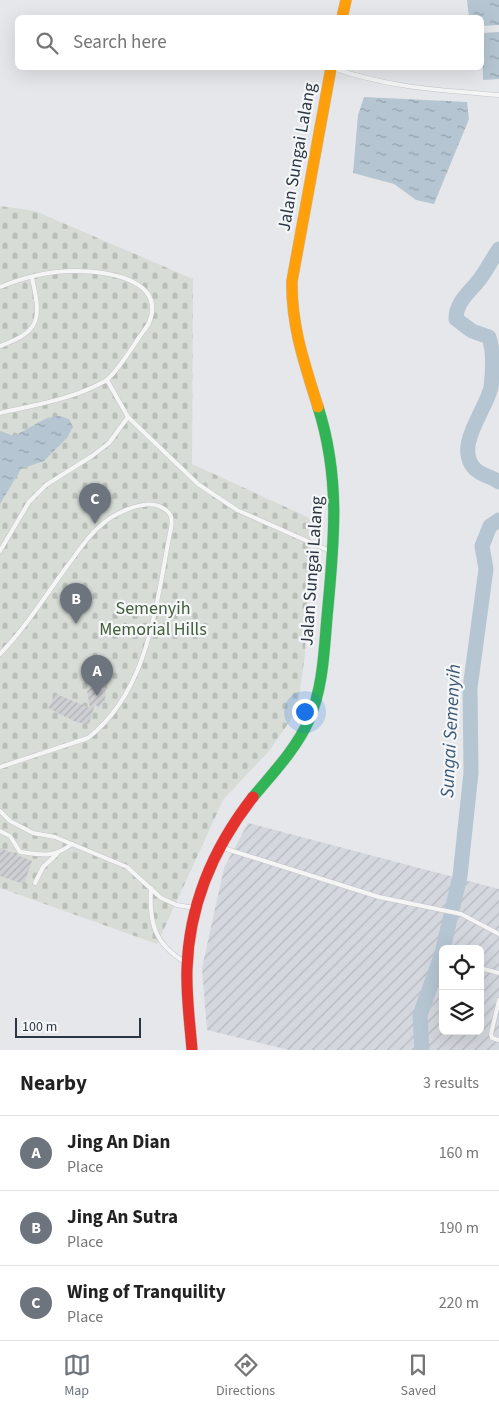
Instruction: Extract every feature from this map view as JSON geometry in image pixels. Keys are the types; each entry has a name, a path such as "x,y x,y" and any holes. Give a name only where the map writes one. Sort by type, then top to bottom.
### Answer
{"street":[{"path":"343,15 346,0"},
{"name":"Jalan Sungai Lalang","path":"192,1050 188,964 196,909 218,847 238,816 295,743 314,709 323,663 334,553 336,512 334,470 327,438 295,328 291,302 294,274 332,70"}],"lane":[{"path":"338,70 361,78 403,87 499,95"},
{"path":"0,287 32,278 73,271 105,273 125,278 142,286 150,296 149,323 107,380 67,396 0,413"},
{"path":"0,346 28,334 35,323 38,312 32,278"},
{"path":"107,380 128,417 198,484 223,502 288,534 334,553"},
{"path":"0,551 29,502 46,485 109,443 128,417"},
{"path":"0,654 18,635 85,541 100,526 135,506 148,503 158,505 169,511 172,519 172,528 150,632 140,669 116,709 100,729 88,738 0,767"},
{"path":"0,811 10,821 33,833 72,844 127,867 161,898 176,905 196,909"},
{"path":"0,831 10,836 20,852 46,855 59,853"},
{"path":"35,883 43,867 72,844"},
{"path":"218,847 379,897 461,914 499,934"},
{"path":"151,888 154,924 161,944 168,952 188,964"},
{"path":"484,969 499,973"},
{"path":"499,1000 491,1034 492,1038 499,1040"}],"shaded area":[{"path":"248,823 499,889 499,1050 289,1050 207,1030 202,968 224,868"}],"green space":[{"name":"Semenyih Memorial Hills","path":"0,206 35,211 193,279 192,464 312,519 305,654 297,711 269,751 223,800 157,944 0,888"}],"water":[{"path":"467,0 499,0 499,25 484,26 484,15 469,15"},
{"path":"499,32 499,79 483,80 484,33"},
{"path":"364,97 467,102 469,119 434,204 416,200 394,184 353,173 358,115"},
{"path":"59,416 69,419 73,427 67,438 44,461 21,469 0,504 0,431 14,436 47,418"}],"building":[{"path":"101,682 103,688 106,688 105,700 99,708 95,704 89,724 76,722 48,708 56,694 90,708 87,691"},
{"path":"0,848 32,861 24,884 0,876"}],"waterway":[{"name":"Sungai Semenyih","path":"499,249 482,276 462,301 456,319 472,331 489,337 491,343 493,362 491,387 473,428 468,450 469,460 475,469 499,482"},
{"name":"Sungai Semenyih","path":"444,945 460,876 471,773 470,688 486,569 482,546 490,526 499,520"},
{"name":"Sungai Semenyih","path":"422,1050 420,1015 439,962"}],"traffic: fast":[{"path":"253,797 284,760 304,731 314,708 320,683 332,563 334,511 330,460 318,407"}],"traffic: slow":[{"path":"343,15 346,0"},
{"path":"318,407 296,330 292,281 331,70"}],"traffic: jam":[{"path":"192,1050 187,969 189,945 198,900 206,878 227,836 253,797"}],"place":[{"name":"Wing of Tranquility","path":"95,524"},
{"name":"Jing An Sutra","path":"76,624"},
{"name":"Jing An Dian","path":"97,696"}]}
